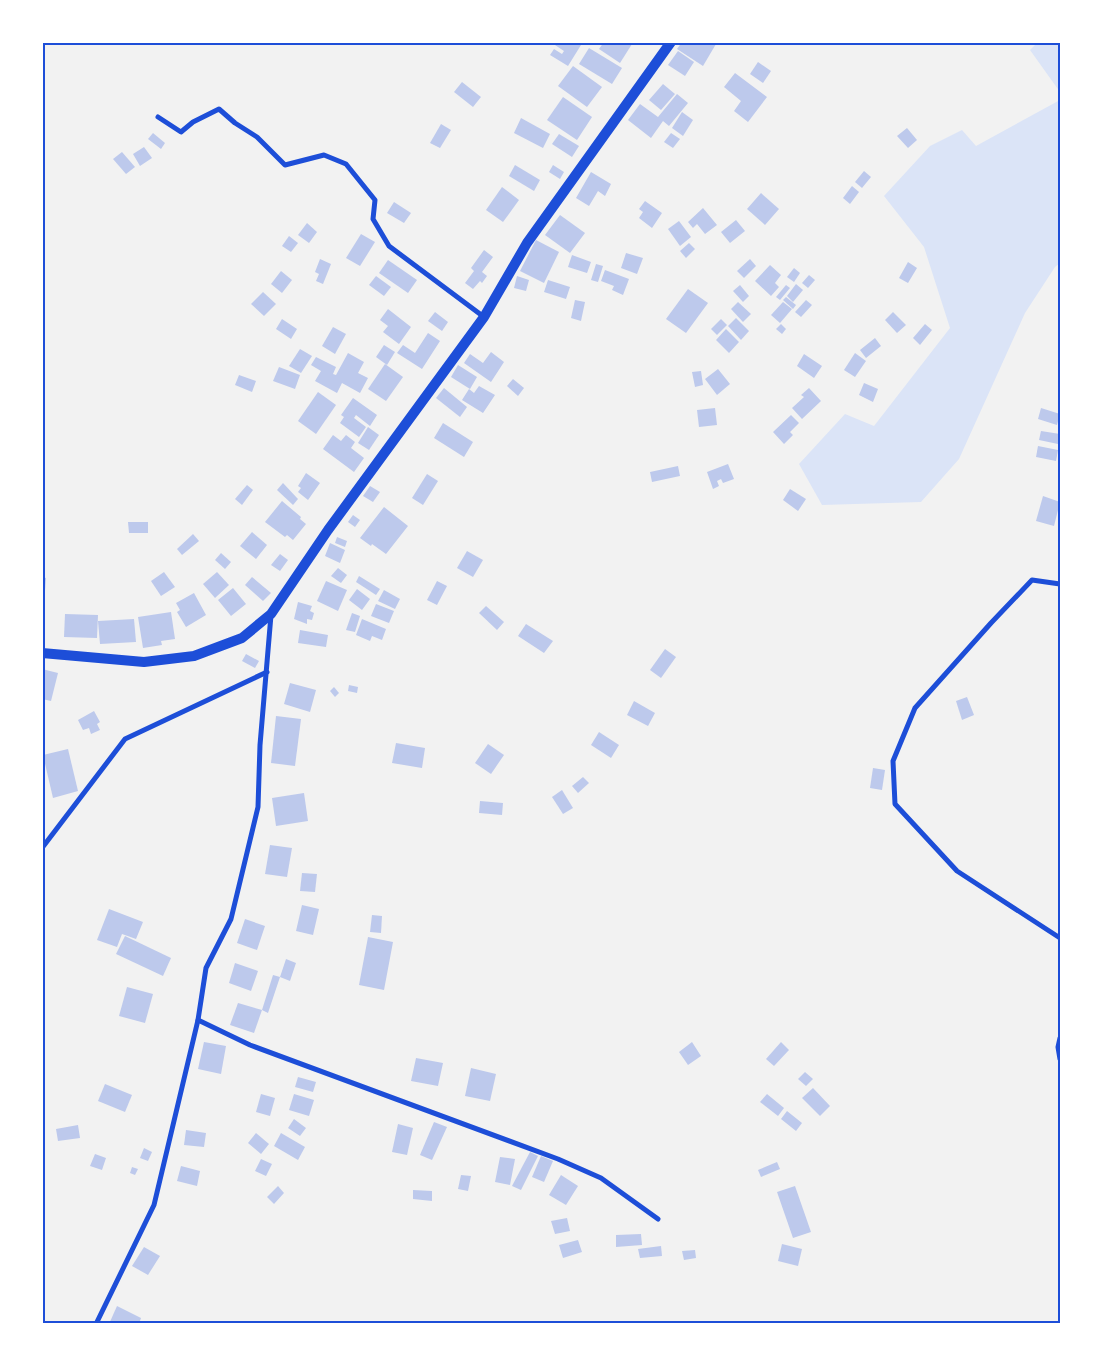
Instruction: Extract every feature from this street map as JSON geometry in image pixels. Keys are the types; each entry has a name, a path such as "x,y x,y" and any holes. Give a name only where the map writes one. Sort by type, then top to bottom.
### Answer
{"main road":[{"path":"42,653 144,662 194,656 242,638 271,614 328,530 484,317 527,242 672,42"}],"street":[{"path":"158,117 181,132 193,122 219,109 234,123 257,137 284,164 324,155 346,164 375,200 373,219 389,246 484,317"},
{"path":"1060,584 1032,580 991,623 914,708 893,760 895,804 957,871 1060,938"},
{"path":"96,1324 154,1205 198,1020 206,968 231,919 258,807 260,745 271,614"},
{"path":"42,848 125,739 267,672"},
{"path":"198,1020 250,1045 558,1159 601,1178 658,1219"},
{"path":"1060,1038 1058,1047 1060,1059"}],"shaded area":[{"path":"1038,42 1060,43 1060,92 1030,50"},
{"path":"1060,100 1060,263 1055,267 1025,313 959,459 921,502 822,505 799,464 845,414 874,426 950,328 924,247 884,196 930,146 962,130 976,146"}],"building":[{"path":"557,42 577,42 581,45 568,66 550,55 554,49 562,54 564,51 555,45"},
{"path":"604,42 630,42 632,44 620,63 599,49"},
{"path":"682,42 714,42 716,44 703,66 677,49"},
{"path":"589,48 622,68 612,84 579,64"},
{"path":"678,51 694,62 685,76 668,65"},
{"path":"758,62 771,71 763,83 750,74"},
{"path":"573,66 602,87 587,107 558,86"},
{"path":"735,73 767,97 748,122 734,111 741,101 724,87"},
{"path":"462,82 481,97 473,107 454,92"},
{"path":"663,84 675,94 661,110 649,100"},
{"path":"677,94 688,103 669,126 663,121 651,138 628,120 640,104 658,117"},
{"path":"563,97 592,117 577,140 547,120"},
{"path":"682,112 693,120 683,136 672,128"},
{"path":"521,118 550,134 543,148 514,133"},
{"path":"441,124 451,130 440,148 430,143"},
{"path":"907,128 917,140 908,148 897,136"},
{"path":"153,133 165,143 161,149 148,139"},
{"path":"671,133 680,139 673,148 664,142"},
{"path":"559,134 579,146 572,157 552,144"},
{"path":"144,147 152,158 140,166 133,154"},
{"path":"122,152 135,167 126,174 113,159"},
{"path":"515,165 540,180 534,191 509,176"},
{"path":"553,165 564,172 560,179 549,172"},
{"path":"864,171 871,177 862,188 855,182"},
{"path":"591,172 611,184 605,196 598,191 589,206 576,198"},
{"path":"852,186 859,192 850,204 843,198"},
{"path":"502,187 519,200 503,222 486,210"},
{"path":"761,193 779,209 765,225 747,209"},
{"path":"645,201 662,213 652,228 639,218 643,212 639,209"},
{"path":"394,202 411,213 404,223 387,213"},
{"path":"703,208 717,225 705,234 697,224 693,228 688,222"},
{"path":"560,215 585,233 570,253 545,235"},
{"path":"736,220 745,231 730,243 721,232"},
{"path":"679,221 691,237 680,246 668,229"},
{"path":"307,223 317,232 309,243 298,235"},
{"path":"361,234 375,242 360,266 346,258"},
{"path":"289,236 298,243 291,252 282,246"},
{"path":"536,240 559,252 544,283 520,271"},
{"path":"689,243 695,249 686,258 680,251"},
{"path":"484,250 493,257 482,272 487,276 482,283 480,281 473,289 465,283 474,271 471,268"},
{"path":"626,253 643,258 637,274 621,268"},
{"path":"572,255 591,262 587,273 568,267"},
{"path":"320,259 331,264 323,284 316,281 319,274 315,272"},
{"path":"750,259 756,266 744,278 737,271"},
{"path":"388,260 417,280 408,293 379,273"},
{"path":"908,262 917,268 908,283 899,278"},
{"path":"596,264 603,266 598,282 591,280"},
{"path":"770,265 781,275 775,283 779,287 771,296 755,281"},
{"path":"794,268 800,273 794,282 787,277"},
{"path":"605,270 629,279 623,295 612,290 614,286 601,281"},
{"path":"281,271 292,280 282,293 271,284"},
{"path":"809,275 815,280 808,288 802,283"},
{"path":"376,276 391,287 384,296 369,285"},
{"path":"517,276 529,280 526,291 514,288"},
{"path":"548,280 570,287 566,299 544,292"},
{"path":"796,284 803,290 793,302 787,296"},
{"path":"740,285 749,296 743,302 733,291"},
{"path":"786,285 790,288 780,300 776,297"},
{"path":"688,289 708,303 686,333 666,319"},
{"path":"263,292 276,304 264,316 251,304"},
{"path":"786,297 796,305 793,309 783,300"},
{"path":"575,300 585,302 581,321 571,318"},
{"path":"806,300 812,305 801,317 795,312"},
{"path":"738,302 751,314 743,322 731,309"},
{"path":"783,302 792,309 780,323 771,315"},
{"path":"388,309 411,327 399,344 383,332 388,326 380,320"},
{"path":"435,312 448,322 442,331 428,321"},
{"path":"893,312 906,325 897,333 885,320"},
{"path":"736,318 749,331 741,340 728,326"},
{"path":"282,319 297,329 291,339 276,329"},
{"path":"721,319 727,325 717,335 711,329"},
{"path":"781,324 786,329 782,334 776,329"},
{"path":"925,324 932,330 920,345 913,338"},
{"path":"333,327 346,334 335,354 322,346"},
{"path":"726,329 739,342 729,353 716,340"},
{"path":"428,333 440,341 422,369 397,353 403,345 415,353"},
{"path":"875,338 881,346 866,358 860,350"},
{"path":"384,345 395,352 387,365 376,357"},
{"path":"300,349 312,356 301,373 289,366"},
{"path":"491,352 504,362 491,382 464,363 470,354 483,363"},
{"path":"348,353 364,362 358,373 368,378 360,393 342,383 337,393 315,381 321,371 311,365 316,357 336,367 333,374 336,375"},
{"path":"855,353 866,361 855,377 844,370"},
{"path":"804,354 822,366 814,378 797,366"},
{"path":"385,364 403,377 386,401 368,389"},
{"path":"458,365 477,377 470,389 451,377"},
{"path":"279,367 300,375 295,389 273,381"},
{"path":"718,369 730,384 717,395 705,379"},
{"path":"701,371 703,385 695,387 692,372"},
{"path":"239,375 256,381 252,392 235,385"},
{"path":"513,379 524,388 518,396 507,386"},
{"path":"864,383 878,389 873,402 859,395"},
{"path":"479,386 495,395 483,413 462,400 469,389 474,393"},
{"path":"444,388 467,407 460,417 436,398"},
{"path":"809,388 821,401 802,419 792,408 804,397 801,395"},
{"path":"318,392 336,405 316,434 298,421"},
{"path":"353,398 377,415 370,426 356,415 354,418 366,427 359,437 340,423 344,417 341,415"},
{"path":"715,408 717,425 699,427 697,410"},
{"path":"1041,408 1060,414 1057,425 1038,419"},
{"path":"791,415 799,423 790,432 793,435 784,444 773,432"},
{"path":"443,423 473,442 464,457 434,438"},
{"path":"368,427 379,435 369,450 358,443"},
{"path":"1041,431 1060,434 1058,444 1039,440"},
{"path":"333,435 341,441 346,435 355,442 351,448 364,458 354,472 323,449"},
{"path":"1038,446 1058,450 1056,461 1036,457"},
{"path":"728,464 734,479 723,483 721,479 717,481 719,486 713,489 707,472"},
{"path":"678,466 680,476 652,482 650,472"},
{"path":"306,473 320,483 308,500 298,492 301,488 298,486"},
{"path":"427,474 438,481 423,505 412,498"},
{"path":"283,483 298,499 293,505 277,490"},
{"path":"247,485 253,490 242,505 235,499"},
{"path":"370,486 380,492 373,502 363,496"},
{"path":"790,489 806,499 798,511 783,500"},
{"path":"1043,496 1060,502 1054,526 1036,521"},
{"path":"282,501 301,517 300,519 306,524 293,540 287,535 285,537 265,522"},
{"path":"384,507 408,526 386,554 360,538"},
{"path":"353,515 360,520 355,527 348,522"},
{"path":"128,522 148,522 148,533 129,533"},
{"path":"252,532 267,545 256,559 240,546"},
{"path":"193,534 199,541 182,555 177,549"},
{"path":"337,537 347,541 345,547 335,543"},
{"path":"330,543 345,550 340,563 325,556"},
{"path":"467,551 483,560 473,577 457,568"},
{"path":"221,553 231,562 225,569 215,560"},
{"path":"280,554 288,560 280,571 271,565"},
{"path":"338,568 347,575 341,583 331,576"},
{"path":"164,572 175,587 161,596 151,581"},
{"path":"217,572 229,585 215,598 203,584"},
{"path":"359,576 380,589 376,595 356,582"},
{"path":"42,577 46,578 45,591 42,591"},
{"path":"252,577 271,593 263,601 245,585"},
{"path":"326,581 347,590 338,611 317,601"},
{"path":"437,581 447,586 437,605 427,600"},
{"path":"233,588 246,604 231,616 218,600"},
{"path":"357,589 370,599 362,610 349,600"},
{"path":"384,590 400,599 395,609 378,601"},
{"path":"194,593 206,615 186,627 177,612 180,610 176,603"},
{"path":"298,602 312,606 310,611 314,613 312,620 307,619 307,624 294,619"},
{"path":"376,604 394,611 389,623 371,616"},
{"path":"486,606 504,622 497,630 479,613"},
{"path":"171,612 175,639 161,641 162,645 143,648 138,617"},
{"path":"352,613 360,616 355,632 346,630"},
{"path":"65,614 98,615 97,638 64,637"},
{"path":"134,619 136,642 100,644 98,621"},
{"path":"362,619 386,629 382,640 372,636 370,641 356,635"},
{"path":"526,624 553,641 544,653 518,636"},
{"path":"300,630 328,635 326,647 298,643"},
{"path":"665,649 676,657 661,678 650,670"},
{"path":"246,654 259,661 255,668 242,661"},
{"path":"42,669 58,673 51,701 42,699"},
{"path":"290,683 316,690 310,712 284,704"},
{"path":"349,685 358,687 357,693 348,691"},
{"path":"334,687 339,693 335,697 330,691"},
{"path":"967,697 974,715 962,720 956,701"},
{"path":"634,701 655,713 648,726 627,715"},
{"path":"94,711 100,722 97,724 100,730 91,734 89,728 83,730 78,720"},
{"path":"276,716 301,719 295,766 271,763"},
{"path":"599,732 619,745 611,758 591,745"},
{"path":"396,743 425,748 422,768 392,763"},
{"path":"488,744 504,755 491,774 475,763"},
{"path":"68,749 78,791 53,798 43,755"},
{"path":"873,768 885,770 882,790 870,788"},
{"path":"583,777 589,783 578,793 572,786"},
{"path":"562,790 573,808 563,814 552,797"},
{"path":"304,793 308,821 276,826 272,798"},
{"path":"480,801 503,803 502,815 479,813"},
{"path":"270,845 292,848 287,877 265,874"},
{"path":"302,873 317,874 315,892 300,891"},
{"path":"302,905 319,909 313,935 296,931"},
{"path":"109,909 143,922 136,939 122,934 117,947 97,940"},
{"path":"372,915 382,916 381,933 370,932"},
{"path":"245,919 265,926 257,950 237,943"},
{"path":"125,936 171,958 163,976 116,954"},
{"path":"368,937 393,942 384,990 359,985"},
{"path":"286,959 296,963 290,981 280,977"},
{"path":"235,963 258,971 251,991 229,983"},
{"path":"273,975 280,977 268,1013 262,1010"},
{"path":"127,987 153,994 145,1023 119,1016"},
{"path":"238,1003 262,1010 254,1033 230,1025"},
{"path":"204,1042 226,1046 221,1074 198,1069"},
{"path":"692,1042 701,1056 688,1065 679,1052"},
{"path":"781,1042 789,1050 774,1066 766,1059"},
{"path":"416,1058 443,1063 438,1086 411,1081"},
{"path":"471,1068 496,1074 490,1101 465,1096"},
{"path":"805,1072 813,1079 806,1086 798,1079"},
{"path":"298,1077 316,1082 313,1092 295,1087"},
{"path":"105,1084 132,1095 125,1112 98,1101"},
{"path":"813,1088 830,1106 820,1116 802,1098"},
{"path":"261,1094 275,1098 270,1116 256,1112"},
{"path":"294,1094 314,1100 309,1116 289,1110"},
{"path":"767,1094 784,1108 778,1116 760,1102"},
{"path":"787,1111 802,1123 796,1131 781,1119"},
{"path":"294,1119 306,1128 300,1136 288,1128"},
{"path":"434,1122 447,1127 432,1160 420,1155"},
{"path":"398,1124 413,1128 407,1155 392,1152"},
{"path":"78,1125 80,1138 58,1141 56,1129"},
{"path":"186,1130 206,1133 204,1147 184,1145"},
{"path":"256,1133 269,1144 261,1154 248,1143"},
{"path":"281,1133 305,1147 298,1160 274,1146"},
{"path":"144,1148 152,1152 148,1161 140,1158"},
{"path":"530,1152 538,1156 521,1190 512,1186"},
{"path":"95,1154 106,1158 102,1170 90,1166"},
{"path":"541,1156 553,1161 544,1182 532,1177"},
{"path":"500,1157 515,1159 510,1185 495,1182"},
{"path":"261,1159 272,1164 266,1176 255,1171"},
{"path":"777,1162 780,1169 761,1177 758,1170"},
{"path":"181,1166 200,1171 197,1186 177,1181"},
{"path":"132,1167 138,1169 135,1175 130,1173"},
{"path":"461,1175 471,1176 468,1191 458,1189"},
{"path":"561,1175 578,1186 566,1205 549,1195"},
{"path":"278,1186 284,1193 274,1204 267,1197"},
{"path":"795,1186 811,1232 793,1238 777,1192"},
{"path":"413,1190 432,1191 432,1201 413,1199"},
{"path":"567,1218 570,1231 555,1234 551,1221"},
{"path":"641,1234 642,1245 616,1247 616,1235"},
{"path":"578,1240 582,1252 563,1258 559,1245"},
{"path":"782,1244 802,1249 798,1266 778,1261"},
{"path":"661,1246 662,1256 640,1258 638,1249"},
{"path":"144,1247 160,1256 148,1275 132,1266"},
{"path":"695,1250 696,1258 684,1260 682,1251"},
{"path":"117,1306 141,1318 139,1324 109,1324"}]}
